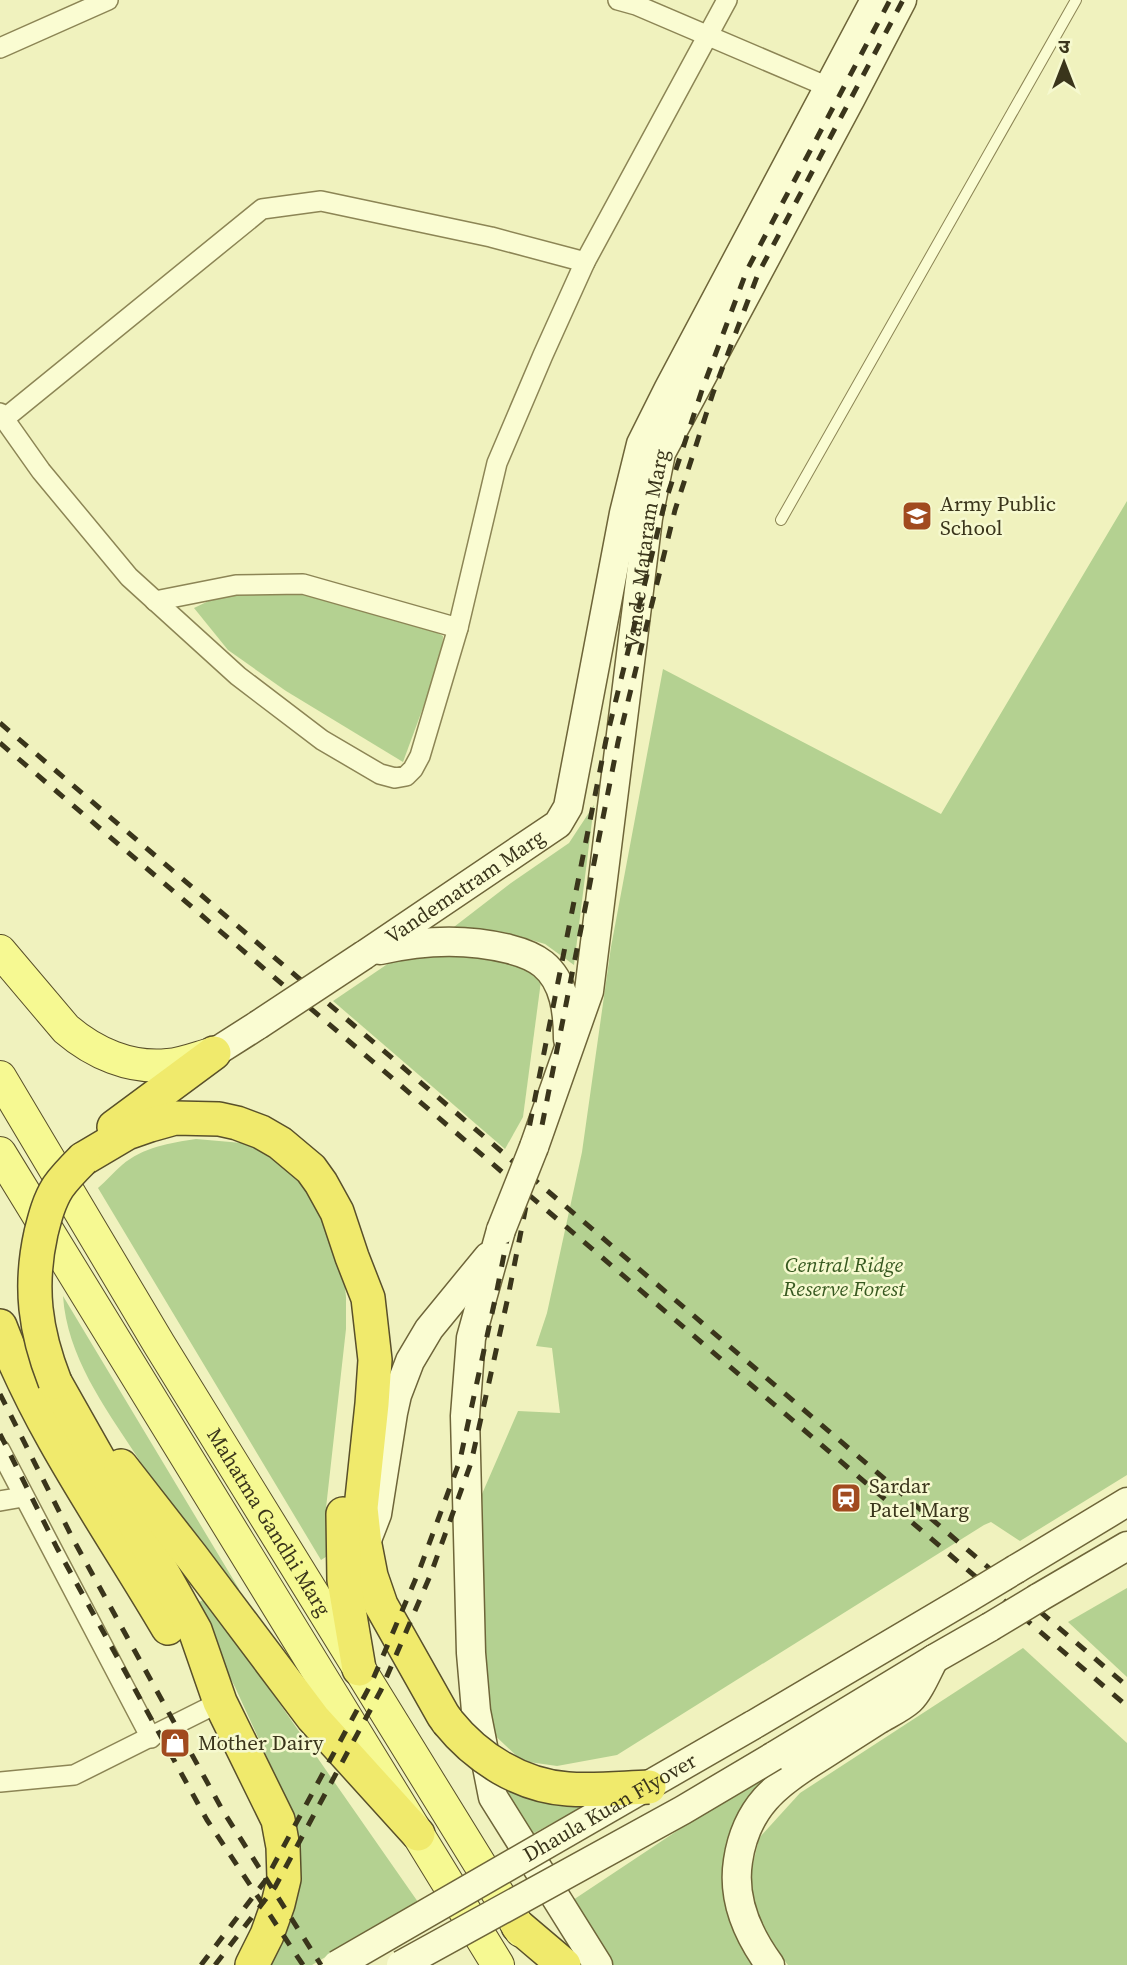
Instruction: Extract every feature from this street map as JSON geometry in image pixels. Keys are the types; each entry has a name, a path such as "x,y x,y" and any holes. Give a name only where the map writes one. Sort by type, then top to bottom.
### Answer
{"highway":[{"path":"214,1053 164,1108 116,1125 57,1188 48,1207 40,1240 34,1275 34,1296 39,1335 55,1382 195,1630 220,1702 278,1820 283,1847 284,1879 267,1935 252,1965"},
{"path":"164,1108 237,1123 261,1132 295,1153 311,1169 331,1199 368,1298 374,1360 361,1508 365,1545 375,1591 381,1605 443,1715 464,1740 482,1755 503,1769 535,1783 568,1789 649,1787"},
{"path":"352,1257 359,1337 354,1425 342,1517 344,1580 359,1669"},
{"path":"0,1326 14,1363 52,1435 177,1644 220,1702"},
{"path":"55,1382 313,1718 418,1834"},
{"path":"518,1926 564,1965"}],"main road":[{"name":"Vande Mataram Marg","path":"498,1240 589,991 646,532 661,453 840,92 875,0"},
{"name":"Vande Mataram Marg","path":"590,691 624,513 641,444 675,376 840,92 902,0"},
{"name":"Vandematram Marg","path":"214,1053 558,824 568,807 590,691"},
{"path":"364,955 439,941 469,941 526,955 544,965 559,986 566,1006 568,1051"},
{"path":"0,951 66,1029 85,1044 106,1055 130,1062 169,1065 214,1053"},
{"name":"Mahatma Gandhi Marg","path":"0,1077 159,1344 542,1965"},
{"name":"Mahatma Gandhi Marg","path":"0,1153 498,1965"},
{"path":"365,1545 377,1514 397,1395 410,1361 429,1329 498,1240"},
{"path":"498,1240 471,1339 465,1416 471,1653 476,1711 493,1797 598,1965"},
{"name":"Dhaula Kuan Flyover","path":"337,1965 649,1787 1127,1502"},
{"path":"1045,1594 1127,1546"},
{"path":"1045,1594 1074,1587 1127,1560"},
{"name":"Dhaula Kuan Flyover","path":"401,1965 683,1810 1045,1594"},
{"path":"769,1965 746,1924 738,1896 738,1858 750,1821 760,1804 780,1783 910,1700 934,1659"}],"street":[{"path":"0,48 108,0"},
{"path":"618,0 636,5 840,92"},
{"path":"585,262 491,237 321,201 262,209 2,416 41,471 128,577 238,676 321,740 380,774 395,778 406,776 420,756 458,628 498,463 542,355 585,262 727,0"},
{"path":"155,601 236,585 303,584 458,628"},
{"path":"0,1450 151,1738"},
{"path":"0,1501 23,1497"},
{"path":"0,1783 74,1775 220,1702"}],"lane":[{"path":"781,520 1076,0"}],"green space":[{"name":"Central Ridge Reserve Forest","path":"1127,501 1127,1475 1020,1541 991,1522 984,1525 617,1755 557,1766 522,1761 486,1727 482,1494 518,1411 560,1413 552,1348 536,1346 547,1313 582,1152 611,947 663,669 941,814"},
{"path":"299,589 427,627 443,636 442,656 403,762 286,691 228,650 194,608 219,596"},
{"path":"594,805 574,965 545,944 508,933 480,929 450,930 569,843"},
{"path":"433,954 480,955 524,966 541,981 523,1117 505,1149 333,1001 389,963"},
{"path":"196,1139 242,1143 267,1152 308,1185 343,1266 346,1329 326,1508 329,1555 321,1560 98,1188 122,1165 139,1154 167,1144"},
{"path":"63,1296 239,1589 230,1593 100,1399 79,1360 66,1318"},
{"path":"1127,1588 1127,1677 1068,1622"},
{"path":"206,1598 418,1902 312,1965 265,1965 287,1824 272,1768 235,1687 193,1606"},
{"path":"1023,1648 1127,1743 1127,1965 788,1965 757,1927 750,1877 759,1838 800,1793"},
{"path":"903,1687 742,1824 754,1965 613,1965 600,1951 570,1902 728,1797"},
{"path":"498,1778 601,1797 525,1838"}],"railway":[{"path":"201,1965 265,1881 371,1684 419,1571 460,1460 496,1295 606,740 664,506 702,390 747,270 890,0"},
{"path":"215,1965 275,1887 381,1690 430,1576 471,1463 508,1297 618,742 675,510 713,393 758,274 903,0"},
{"path":"0,723 1127,1686"},
{"path":"0,743 1127,1706"},
{"path":"0,1394 73,1539 223,1811 321,1965"},
{"path":"0,1434 57,1548 207,1820 303,1965"}],"place":[{"name":"Army Public School","path":"917,516"},
{"name":"Sardar Patel Marg","path":"846,1498"},
{"name":"Mother Dairy","path":"175,1743"}]}
